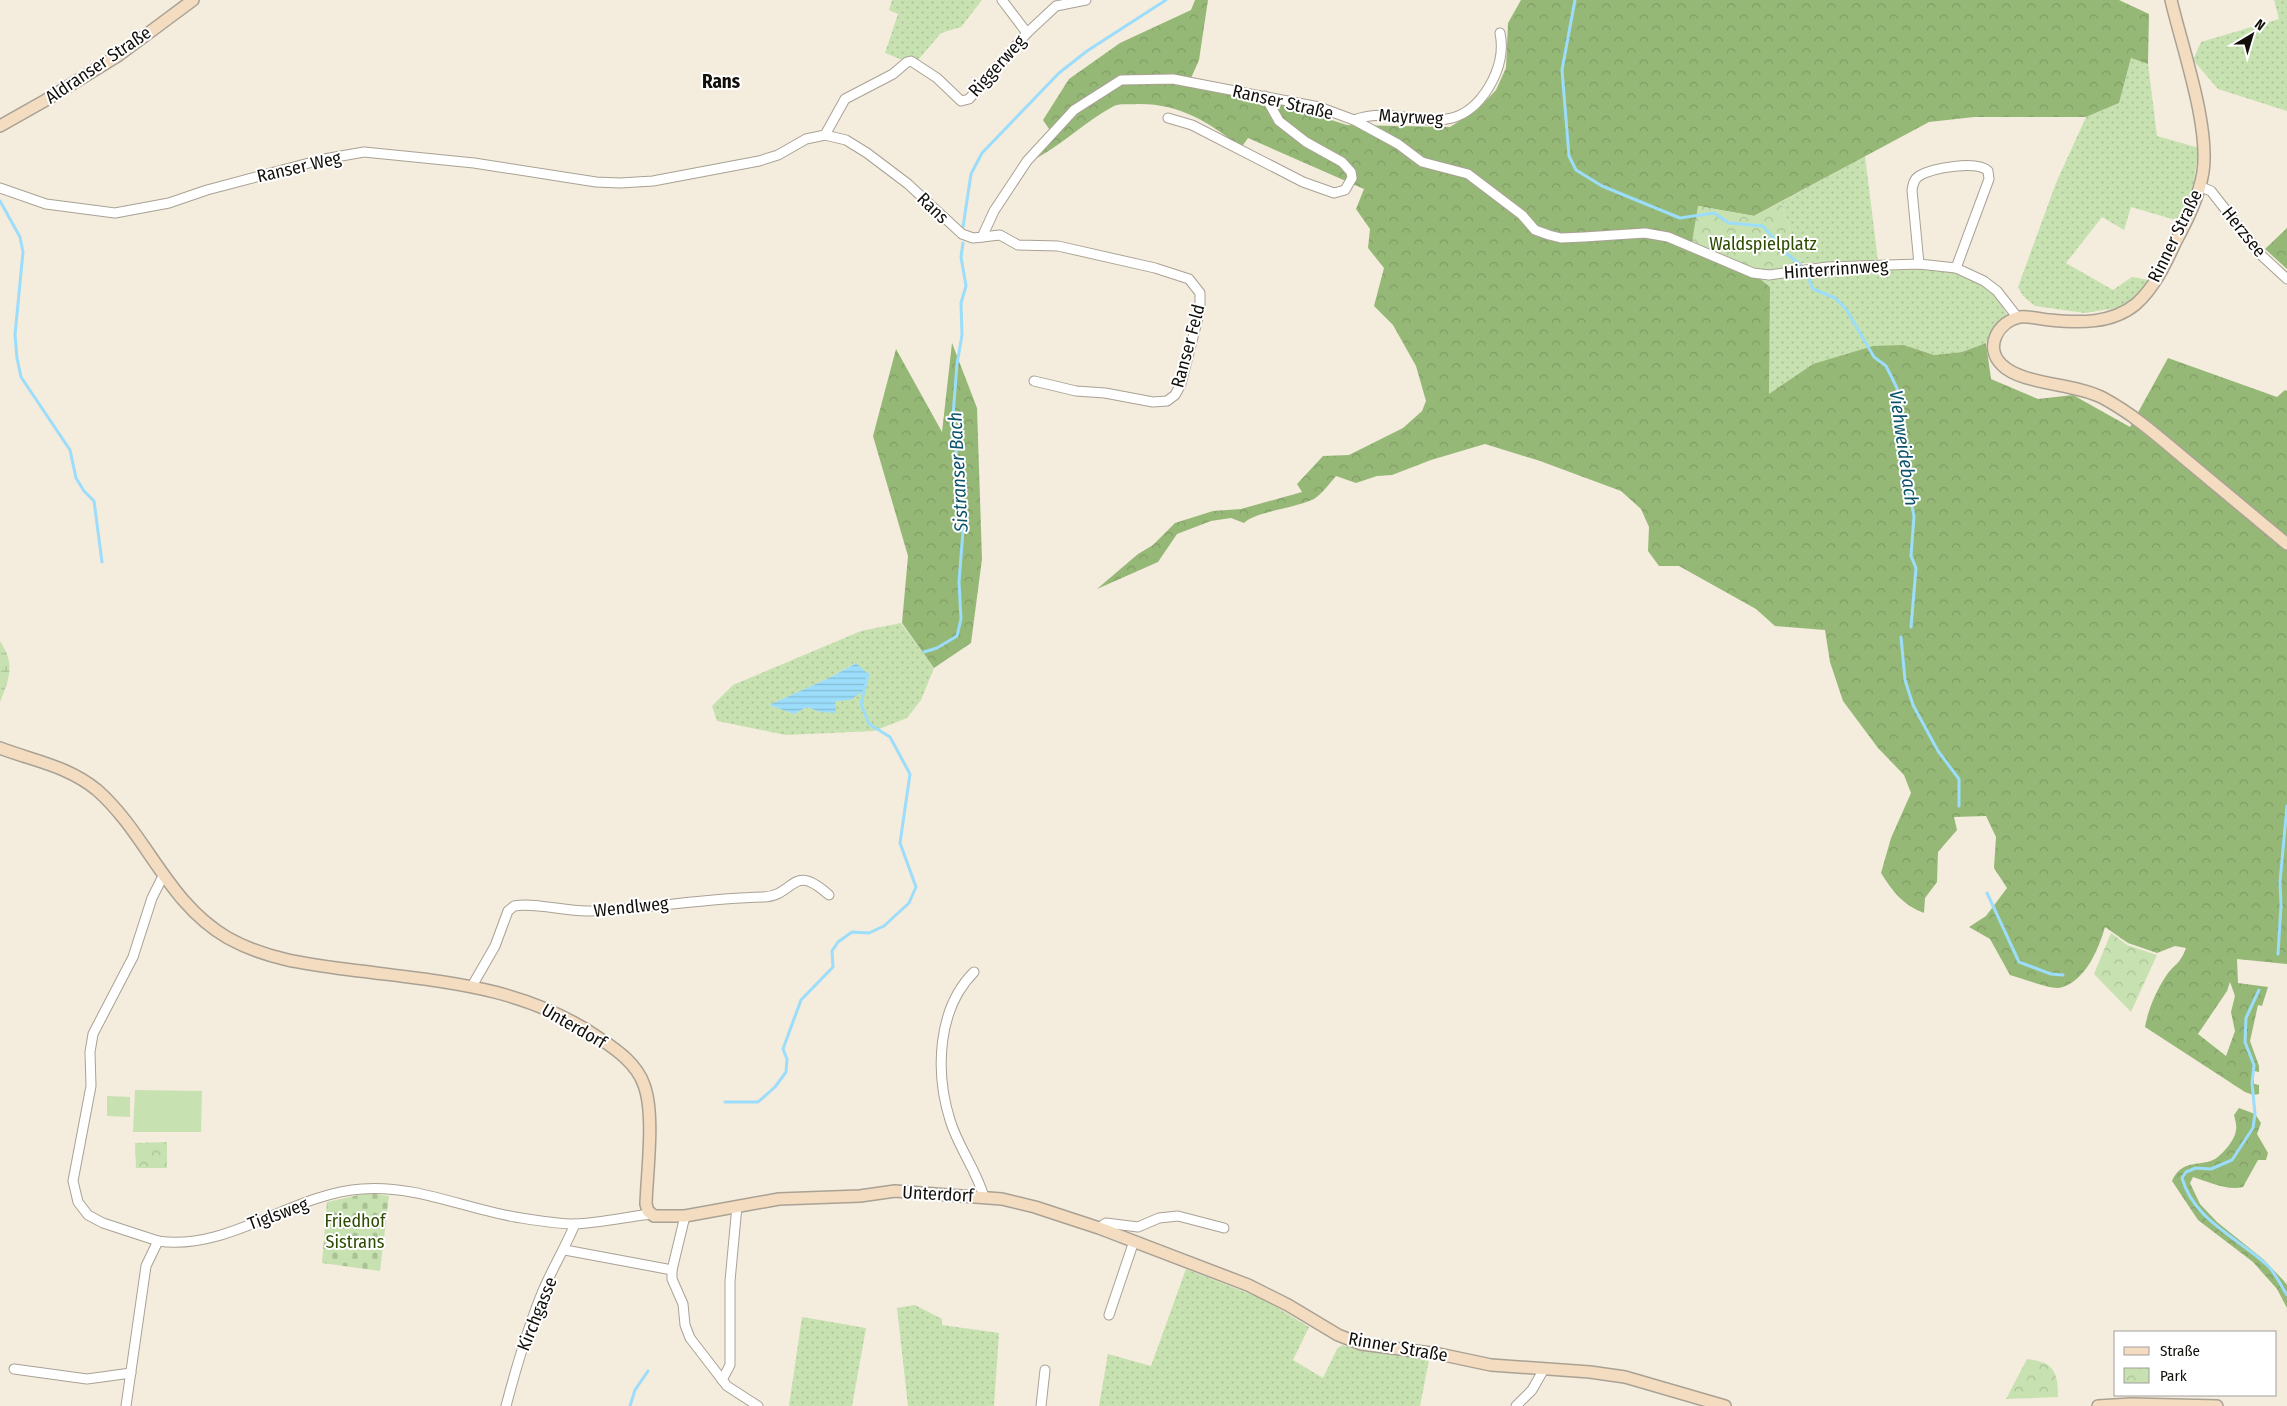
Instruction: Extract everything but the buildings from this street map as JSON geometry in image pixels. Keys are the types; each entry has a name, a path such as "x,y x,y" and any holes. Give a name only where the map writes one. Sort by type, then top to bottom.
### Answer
{"main road":[{"name":"Aldranser Straße","path":"0,126 119,55 193,0"},
{"name":"Rinner Straße","path":"2018,318 2068,322 2098,321 2114,316 2135,304 2150,289 2188,218 2200,186 2204,153 2200,119 2171,0"},
{"path":"2018,318 2001,328 1993,341 1994,353 2004,367 2023,377 2081,389 2101,397 2119,408 2152,431 2287,544"},
{"name":"Unterdorf","path":"0,748 50,763 88,784 117,812 163,876 186,904 210,926 236,942 259,952 314,965 472,986 525,1000 552,1011 606,1043 636,1070 643,1080 648,1101 646,1204 650,1214 659,1218 685,1216 780,1199 860,1196 895,1191 984,1197 1024,1204 1134,1241"},
{"name":"Rinner Straße","path":"1134,1241 1260,1290 1349,1340 1439,1354 1491,1365 1590,1372 1625,1377 1725,1406"},
{"path":"2098,1406 2131,1404 2216,1406"}],"street":[{"path":"1002,0 1027,33"},
{"name":"Riggerweg","path":"825,135 846,99 893,74 907,62 911,61 937,78 956,98 964,101 978,92 1027,33 1056,6 1086,0"},
{"name":"Mayrweg","path":"1354,120 1375,114 1446,121 1463,114 1476,104 1495,76 1500,59 1500,33"},
{"name":"Ranser Straße","path":"982,237 994,211 1018,174 1040,145 1074,110 1121,80 1185,80 1319,107 1354,120 1398,144 1422,162 1468,174 1522,215 1535,230 1549,235 1569,238 1645,233 1668,237 1753,273"},
{"path":"1168,118 1192,125 1303,182 1334,193 1345,190 1352,178 1348,168 1306,142 1279,121 1265,96"},
{"name":"Ranser Weg","path":"0,188 46,204 114,212 169,203 207,190 324,159 364,152 474,162 604,183 653,180 759,161 778,155 806,140 825,135"},
{"name":"Rans","path":"825,135 846,140 867,153 908,184 962,234 973,238 982,237"},
{"path":"1919,264 1912,190 1915,180 1934,170 1977,165 1988,171 1989,179 1956,268"},
{"name":"Herzsee","path":"2200,186 2211,191 2261,255 2287,279"},
{"name":"Ranser Feld","path":"982,237 1000,235 1018,246 1058,246 1155,268 1185,276 1194,283 1200,293 1200,310 1183,378 1179,390 1167,401 1153,402 1105,393 1076,391 1034,380"},
{"name":"Hinterrinnweg","path":"1753,273 1769,274 1828,267 1919,264 1956,268 1984,281 1997,292 2018,318"},
{"name":"Tiglsweg","path":"163,876 152,898 133,957 93,1034 90,1052 91,1086 72,1181 78,1202 88,1215 110,1226 158,1241 171,1243 206,1237 240,1228 321,1198 362,1189 404,1190 515,1217 575,1224 650,1214"},
{"name":"Wendlweg","path":"472,986 495,946 508,911 514,906 588,911 708,899 770,897 801,880 812,881 829,895"},
{"path":"974,972 960,986 955,996 941,1055 940,1072 950,1121 977,1175 984,1197"},
{"path":"722,1380 730,1365 730,1281 737,1206"},
{"path":"685,1216 672,1270 672,1279 683,1304 686,1332 727,1386 758,1406"},
{"path":"1099,1228 1106,1223 1138,1228 1159,1218 1172,1216 1184,1217 1224,1228"},
{"name":"Kirchgasse","path":"506,1406 520,1354 542,1292 565,1250 575,1224"},
{"path":"126,1406 146,1266 158,1241"},
{"path":"1109,1315 1134,1241"},
{"path":"565,1250 672,1270"},
{"path":"14,1369 87,1379 131,1373"},
{"path":"1516,1406 1532,1390 1544,1369"},
{"path":"1041,1406 1045,1370"}],"green space":[{"path":"892,0 982,0 961,27 941,33 918,60 900,59 885,53 898,14 889,10"},
{"path":"1195,0 1208,0 1199,60 1188,85 1257,96 1347,125 1450,127 1477,110 1496,90 1506,68 1508,23 1521,0 2119,0 2149,14 2148,64 2131,58 2119,103 2086,117 1974,117 1929,122 1754,216 1698,206 1753,273 1770,287 1769,394 1813,364 1873,346 1904,345 1934,355 1962,352 1986,343 1991,379 2038,399 2073,395 2130,427 2168,358 2277,397 2285,390 2287,391 2287,964 2237,959 2238,983 2268,987 2262,1006 2258,1005 2250,1041 2259,1066 2259,1072 2254,1071 2254,1084 2259,1085 2259,1094 2253,1095 2245,1092 2145,1027 2150,1007 2159,988 2186,948 2175,946 2157,953 2128,943 2105,927 2090,964 2068,985 2054,988 2010,975 1990,939 1969,927 1986,916 2007,888 1994,868 1996,837 1986,816 1954,817 1957,830 1938,852 1937,882 1925,898 1924,913 1910,906 1899,897 1881,873 1891,838 1911,793 1904,775 1878,748 1843,701 1830,662 1825,630 1775,626 1756,609 1679,566 1659,566 1648,551 1649,527 1641,509 1621,491 1540,461 1485,444 1431,460 1392,475 1377,476 1356,483 1336,476 1314,499 1257,516 1244,523 1231,518 1211,521 1177,534 1158,562 1097,589 1138,554 1153,545 1175,523 1213,511 1241,509 1302,492 1297,484 1323,456 1349,455 1403,428 1422,411 1426,401 1416,366 1393,325 1374,306 1384,268 1368,248 1370,229 1356,209 1364,189 1248,138 1241,148 1205,122 1193,116 1166,107 1152,105 1116,105 1037,158 1055,138 1043,120 1069,79 1120,43 1191,10","holes":["2230,982 2235,996 2231,1012 2235,1031 2226,1056 2198,1034 2227,991"]},
{"path":"2274,0 2287,0 2287,111 2218,89 2193,60 2201,42 2279,19"},
{"path":"2131,58 2148,64 2157,136 2199,148 2193,187 2179,221 2131,207 2124,230 2102,217 2066,263 2113,290 2132,277 2159,282 2122,307 2085,313 2035,306 2023,296 2018,287 2056,183 2086,117 2119,103"},
{"path":"1865,156 1878,261 1801,263 1781,202"},
{"name":"Waldspielplatz","path":"1781,202 1801,263 1800,267 1753,273 1692,242 1698,206 1754,216"},
{"path":"2287,228 2287,269 2265,249"},
{"path":"1956,268 1996,295 2007,315 1986,343 1962,352 1934,355 1904,345 1813,364 1768,395 1770,287 1753,273 1804,269"},
{"path":"952,343 977,408 982,559 971,643 934,668 902,623 908,556 873,436 896,349 942,432"},
{"path":"901,623 934,668 921,700 907,718 874,731 786,735 717,721 712,706 733,685 861,631","holes":["855,663 835,701 820,712 807,707 794,714 769,705 831,677"]},
{"path":"0,641 8,657 9,671 0,702"},
{"path":"2111,933 2127,945 2157,955 2131,1012 2094,974"},
{"path":"135,1090 202,1091 201,1132 133,1132"},
{"path":"107,1096 130,1097 130,1117 107,1116"},
{"path":"2239,1108 2255,1114 2261,1123 2257,1134 2268,1153 2266,1160 2258,1160 2243,1187 2224,1187 2193,1177 2190,1183 2200,1204 2217,1222 2263,1259 2284,1281 2287,1285 2287,1308 2277,1289 2253,1262 2198,1220 2172,1181 2181,1169 2192,1164 2215,1159 2225,1150 2235,1134 2234,1115"},
{"path":"167,1142 167,1168 136,1168 135,1143"},
{"name":"Friedhof Sistrans","path":"368,1193 389,1196 380,1271 322,1263 327,1202"},
{"path":"1186,1269 1263,1299 1309,1327 1293,1360 1323,1378 1337,1349 1342,1345 1363,1351 1429,1360 1420,1406 1099,1406 1108,1354 1151,1366"},
{"path":"915,1305 942,1319 942,1325 999,1333 994,1406 908,1406 897,1308"},
{"path":"802,1317 866,1328 852,1406 789,1406"},
{"path":"2027,1359 2036,1360 2053,1370 2057,1381 2058,1397 2006,1399"}],"water":[{"path":"856,663 868,674 865,690 850,700 835,701 836,713 820,712 807,707 794,714 769,705 831,677"}],"waterway":[{"name":"Sistranser Bach","path":"963,227 971,174 982,153 1059,73 1087,51 1166,0"},
{"name":"Viehweidebach","path":"1575,0 1562,70 1569,156 1576,170 1602,186 1680,218 1714,213 1729,223 1763,226 1787,254 1801,265"},
{"path":"0,201 20,237 23,252 15,335 21,377 70,450 76,478 84,491 94,501 102,562"},
{"name":"Sistranser Bach","path":"924,652 937,648 957,636 961,619 959,582 963,531 956,495 957,462 953,416 957,364 962,335 961,303 966,286 961,257 963,243"},
{"name":"Viehweidebach","path":"1806,273 1813,289 1835,298 1846,309 1874,357 1886,366 1897,388 1897,433 1914,516 1911,556 1916,568 1911,627"},
{"name":"Viehweidebach","path":"1901,637 1905,680 1913,705 1938,751 1959,779 1959,806"},
{"name":"Sistranser Bach","path":"725,1102 758,1102 775,1087 786,1072 787,1059 783,1049 801,1000 833,967 832,951 838,942 852,932 869,933 884,926 909,903 916,887 900,843 910,774 890,737 869,724 861,704 868,674"},
{"path":"2278,954 2281,906 2280,882 2287,806"},
{"name":"Viehweidebach","path":"1987,893 2019,962 2051,974 2063,975"},
{"path":"2259,990 2246,1018 2245,1042 2254,1065 2252,1083 2255,1114 2253,1128 2232,1160 2211,1169 2196,1168 2186,1172 2182,1178 2196,1206 2219,1228 2268,1266 2287,1295"},
{"name":"Sistranser Bach","path":"630,1406 635,1390 648,1371"}],"district":[{"name":"Rans","path":"721,81"}]}
